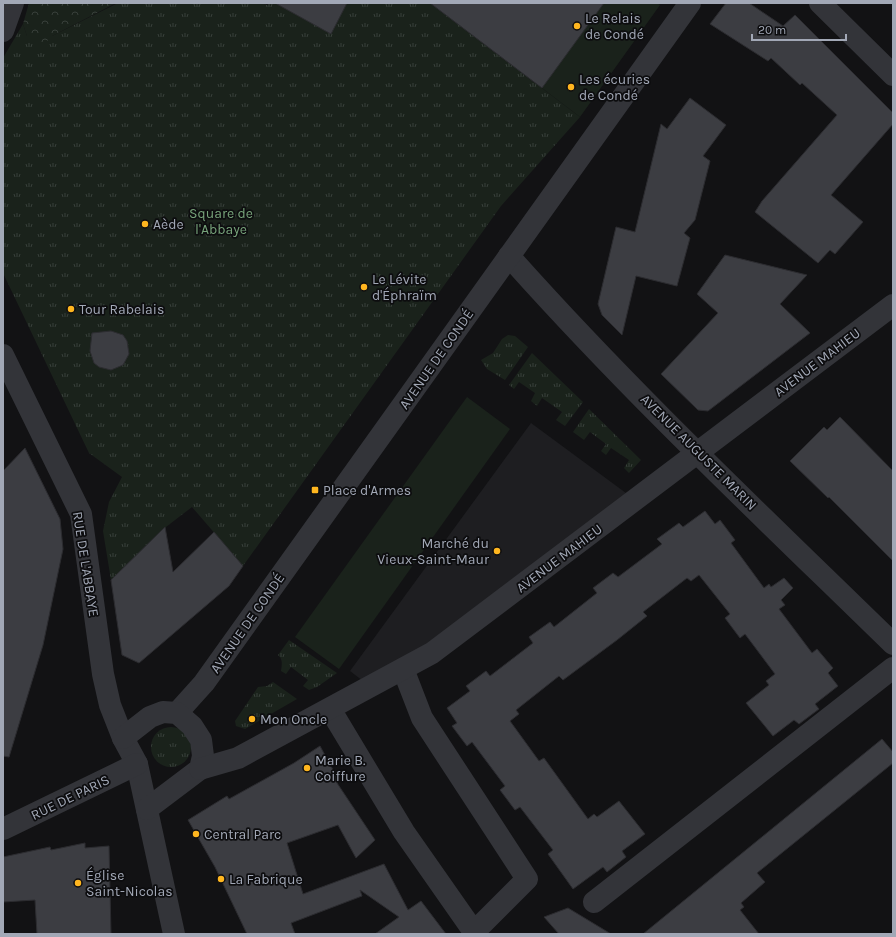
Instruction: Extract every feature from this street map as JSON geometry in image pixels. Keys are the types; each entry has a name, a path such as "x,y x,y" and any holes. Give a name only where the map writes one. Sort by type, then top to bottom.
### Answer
{"street":[{"name":"AVENUE DE CONDÉ","path":"178,713 204,683 690,3"},
{"path":"820,3 893,75"},
{"name":"AVENUE AUGUSTE MARIN","path":"509,256 563,316 698,453 893,644"},
{"name":"AVENUE MAHIEU","path":"200,769 238,758 432,653 893,305"},
{"name":"RUE DE L'ABBAYE","path":"3,355 81,514 102,674 110,705 123,738 137,764 174,934"},
{"path":"594,902 893,668"},
{"path":"330,709 404,832 474,932 527,879 422,718 403,670"},
{"path":"123,738 150,716 163,712 178,713 192,726 201,740 203,756 200,769 147,808"},
{"name":"RUE DE PARIS","path":"3,829 137,764"}],"shaded area":[{"name":"Marché du Vieux-Saint-Maur","path":"531,423 630,496 439,638 363,681 350,671"}],"green space":[{"path":"29,3 116,3 52,36 43,45 27,36 23,24"},
{"name":"Square de l'Abbaye","path":"118,3 261,3 267,5 270,3 430,3 580,117 501,206 243,566 192,507 162,530 111,580 103,531 109,502 122,477 89,453 3,273 3,58 23,24 27,36 52,36"},
{"name":"Les écuries de Condé","path":"430,3 657,3 660,5 580,117"},
{"path":"508,335 515,336 528,347 505,380 487,369 481,360 493,353 502,339"},
{"path":"532,353 583,402 565,426 556,420 562,412 542,398 537,406 531,401 535,393 519,382 514,389 509,385"},
{"path":"467,397 510,429 339,669 295,637"},
{"path":"589,409 641,460 629,473 624,468 629,460 611,448 606,455 601,451 606,444 590,432 584,440 573,432"},
{"path":"289,640 337,673 317,687 309,690 303,686 308,680 291,667 286,674 281,671 282,664 278,655"},
{"path":"273,682 297,699 245,729 236,726 235,721 258,687 267,686"},
{"path":"171,727 185,733 191,747 185,761 171,767 157,761 151,747 157,733"}],"building":[{"path":"275,3 347,3 331,34"},
{"path":"430,3 604,3 542,88"},
{"path":"726,3 749,3 783,26 795,15 893,113 893,124 831,195 863,222 835,254 830,250 818,263 755,212 762,201 837,115 802,83 800,85 771,58 768,61 710,24"},
{"path":"690,98 726,125 703,156 710,161 695,220 684,233 690,238 677,286 636,276 622,335 602,315 598,304 616,227 635,232 661,124 667,129"},
{"path":"725,255 807,275 780,304 810,333 708,411 698,410 661,374 718,313 697,294"},
{"name":"Tour Rabelais","path":"111,331 123,335 127,341 129,354 123,365 111,370 99,367 94,363 90,351 92,333"},
{"path":"840,417 893,471 893,561 829,497 828,498 790,461 824,427 827,430"},
{"path":"25,448 60,519 63,549 43,645 9,757 3,756 3,471"},
{"path":"705,511 715,524 720,520 735,540 731,543 764,588 769,584 771,587 784,578 793,588 781,600 785,605 779,609 812,653 817,649 833,668 828,673 838,686 815,704 819,709 799,724 794,720 773,736 746,703 769,685 766,681 775,674 745,634 740,638 725,618 730,614 699,575 691,581 687,578 643,612 647,616 563,680 559,676 516,710 519,714 510,721 539,761 544,758 588,819 594,814 597,817 619,801 645,834 622,851 626,857 607,872 603,867 573,889 548,854 553,850 520,807 515,810 500,790 505,786 472,742 467,746 452,726 457,723 447,708 470,691 466,686 486,671 490,676 533,643 529,637 550,622 554,627 597,593 593,588 613,573 618,577 662,544 657,539 679,523 683,527"},
{"path":"165,527 173,572 214,532 243,566 229,586 139,663 122,655 111,580"},
{"path":"882,739 893,752 893,763 757,873 765,882 741,903 744,907 740,910 759,934 643,934"},
{"path":"320,746 339,781 337,783 375,840 356,858 338,825 287,843 303,894 384,864 408,910 421,901 446,934 375,934 399,917 360,890 362,896 291,923 295,934 247,934 215,867 188,820 227,796 229,799 294,763"},
{"name":"Église Saint-Nicolas","path":"85,843 85,848 109,846 111,934 37,934 35,900 3,902 3,857 50,847 51,850"},
{"path":"568,908 611,934 559,934 544,917"}],"place":[{"name":"Le Relais de Condé","path":"577,26"},
{"name":"Les écuries de Condé","path":"571,87"},
{"name":"Aède","path":"145,224"},
{"name":"Le Lévite d'Éphraïm","path":"364,287"},
{"name":"Tour Rabelais","path":"71,309"},
{"name":"Place d'Armes","path":"315,490"},
{"name":"Marché du Vieux-Saint-Maur","path":"497,551"},
{"name":"Mon Oncle","path":"252,719"},
{"name":"Marie B. Coiffure","path":"307,768"},
{"name":"Central Parc","path":"196,834"},
{"name":"La Fabrique","path":"221,879"},
{"name":"Église Saint-Nicolas","path":"78,883"}]}
